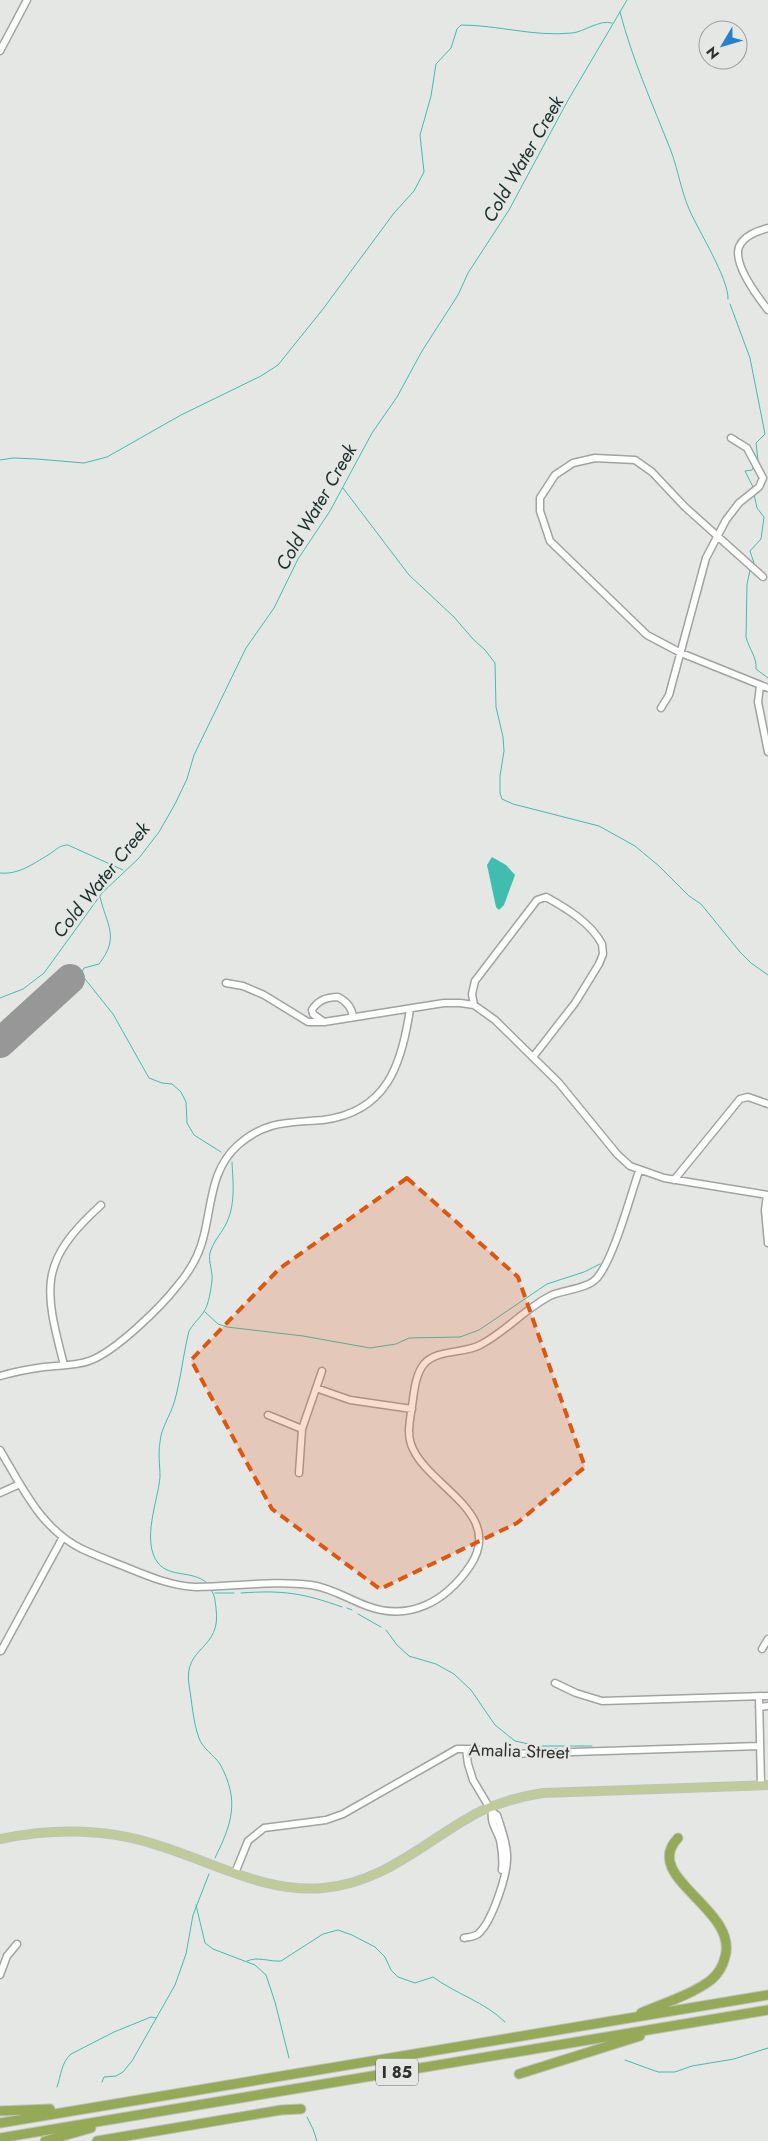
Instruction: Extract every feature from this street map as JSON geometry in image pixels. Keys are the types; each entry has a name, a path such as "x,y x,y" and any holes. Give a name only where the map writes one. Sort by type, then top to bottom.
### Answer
{"highway":[{"path":"627,2019 689,1992 711,1980 725,1960 727,1943 721,1926 671,1869 670,1851 678,1838"},
{"name":"I 85","path":"0,2123 768,1995"},
{"name":"I 85","path":"0,2138 768,2010"},
{"path":"519,2074 544,2068 666,2027"},
{"path":"0,2111 85,2108"},
{"path":"97,2141 282,2110 301,2109"},
{"path":"45,2141 127,2117"}],"main road":[{"path":"0,1839 56,1831 112,1834 159,1845 259,1882 283,1888 301,1889 345,1885 372,1877 390,1868 470,1818 528,1795 764,1785"}],"street":[{"path":"0,51 27,0"},
{"path":"768,228 756,232 743,241 738,252 743,270 768,310"},
{"path":"661,708 669,696 706,558 716,535 739,503 759,487 763,478 747,448 730,438"},
{"path":"763,577 685,507 640,462 627,458 595,458 573,463 555,475 540,498 542,521 548,537 647,635 681,653 768,688"},
{"path":"760,686 758,702 768,752"},
{"path":"474,1005 472,994 475,981 537,900 546,897 560,904 586,925 602,944 601,960 575,1003 532,1057"},
{"path":"226,983 244,986 264,995 308,1022 324,1022 454,1003 474,1005 495,1020 574,1100 617,1154 630,1166 639,1171 674,1180 768,1195 764,1210 768,1243"},
{"path":"324,1022 313,1014 312,1010 317,1004 332,997 342,1000 353,1012 353,1017"},
{"path":"0,1376 30,1369 64,1366 91,1360 112,1349 178,1286 196,1257 202,1241 215,1180 228,1156 249,1136 271,1125 337,1117 360,1108 376,1096 400,1062 406,1040 410,1008"},
{"path":"674,1180 740,1098 748,1097 768,1104"},
{"path":"0,1450 37,1512 63,1537 89,1552 143,1574 174,1584 198,1587 263,1584 311,1585 325,1588 370,1607 388,1612 404,1612 426,1606 443,1596 471,1564 478,1548 479,1531 471,1513 428,1472 414,1452 410,1439 412,1408 419,1372 428,1360 475,1348 545,1299 594,1282 605,1267 639,1171"},
{"path":"64,1366 52,1320 49,1298 51,1274 62,1248 78,1227 102,1205"},
{"path":"299,1473 302,1429 322,1371"},
{"path":"316,1388 350,1400 412,1408"},
{"path":"268,1415 302,1429"},
{"path":"0,1493 20,1484"},
{"path":"1,1651 63,1537"},
{"path":"762,1649 768,1639"},
{"path":"555,1683 576,1693 602,1701 768,1696"},
{"path":"759,1697 760,1746 764,1785"},
{"path":"759,1707 768,1706"},
{"name":"Amalia Street","path":"235,1874 248,1841 264,1828 326,1820 334,1817 359,1805 457,1749 510,1754 760,1746"},
{"path":"464,1938 476,1936 486,1926 505,1876 508,1857 497,1815 473,1780 466,1749"},
{"path":"0,1975 3,1959 17,1944"}],"highlighted area":[{"path":"407,1178 518,1277 585,1467 517,1523 380,1589 272,1509 191,1360 279,1269"}],"water":[{"path":"492,857 506,865 515,875 504,905 499,910 496,907 487,865"}],"waterway":[{"name":"Cold Water Creek","path":"0,998 23,989 44,973 102,893 139,858 159,832 187,779 194,755 246,648 274,608 298,559 330,511 372,433 397,397 422,351 458,295 468,273 509,210 567,102 627,0"},
{"path":"620,12 637,65 671,151 686,202 724,279 728,299"},
{"path":"0,460 13,458 84,463 107,457 181,415 261,376 278,365 323,309 394,213 414,191 424,172 420,135 431,96 436,64 451,48 457,29 461,25 558,34 577,32 597,24 612,23"},
{"path":"730,304 750,358 765,434 756,443 758,461"},
{"path":"753,487 745,471 752,470 754,466"},
{"path":"343,488 409,575 454,617 495,663 496,707 503,737 504,751 500,776 502,799 513,804 599,826 635,846 659,866 689,896 701,904 740,952 751,963 768,975"},
{"path":"754,494 757,508 764,517 761,539 750,551 754,563"},
{"path":"750,570 747,584 746,637 756,669 768,678"},
{"path":"0,873 13,872 25,868 65,845 123,870"},
{"path":"100,897 110,931 109,946 99,964 84,968 81,974 113,1014 149,1078 162,1083 172,1084 181,1092 186,1102 187,1123 194,1135 221,1152"},
{"path":"207,1583 195,1576 163,1568 153,1554 151,1532 159,1487 161,1437 176,1394 189,1331 205,1310 208,1301 212,1280 210,1253 231,1211 232,1162"},
{"path":"205,1312 218,1324 227,1327 303,1336 370,1348 396,1344 409,1338 460,1337 479,1330 547,1284 584,1272 600,1264"},
{"path":"211,1590 216,1608 216,1622 209,1641 196,1654 192,1662 189,1672 189,1685 195,1725 199,1738 220,1764 230,1789 232,1801 226,1834 215,1858"},
{"path":"241,1593 281,1592 316,1598 342,1607"},
{"path":"215,1593 234,1593"},
{"path":"347,1608 352,1610"},
{"path":"358,1614 381,1627"},
{"path":"386,1630 397,1645 409,1656 436,1664 454,1674 471,1690 495,1725 515,1741 538,1746 592,1746"},
{"path":"102,2082 104,2077 116,2076 123,2072 132,2061 175,1985 186,1954 193,1915 209,1874"},
{"path":"196,1905 205,1943 213,1949 255,1965 266,1975 289,2058"},
{"path":"247,1961 255,1959 281,1961 323,1934 338,1930 375,1947 385,1957 391,1970 398,1977 415,1983 433,1977 489,2009 505,2022"},
{"path":"57,2087 63,2065 71,2054 114,2032 151,2017 156,2018"},
{"path":"625,2060 658,2072 675,2072 692,2066 734,2059 768,2048"},
{"path":"307,2117 317,2141"}],"runway":[{"path":"0,1043 70,979"}]}
